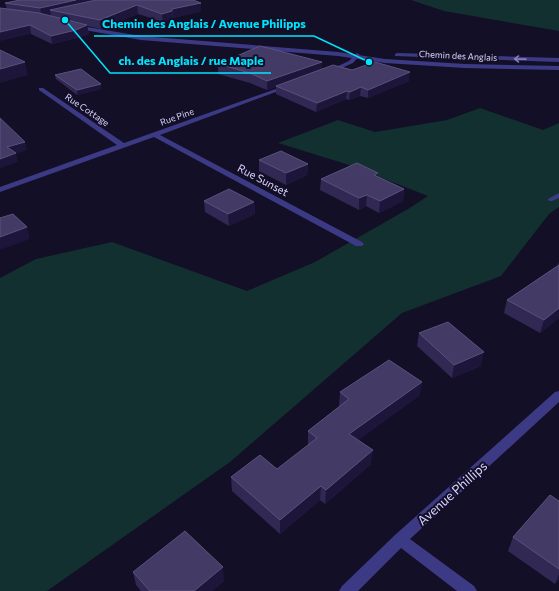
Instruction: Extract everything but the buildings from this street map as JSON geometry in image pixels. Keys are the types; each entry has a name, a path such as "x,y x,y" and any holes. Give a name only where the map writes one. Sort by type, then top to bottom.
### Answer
{"street":[{"name":"Chemin des Anglais","path":"72,27 141,38 357,55 559,60"},
{"name":"Chemin des Anglais","path":"357,55 385,61 441,65 559,68"},
{"path":"318,75 351,62 357,55"},
{"name":"Rue Pine","path":"0,190 296,84"},
{"name":"Rue Cottage","path":"40,89 123,146"},
{"name":"Rue Sunset","path":"155,135 359,244"},
{"name":"Avenue Phillips","path":"347,591 400,539 559,395"},
{"path":"400,539 469,591"}],"green space":[{"path":"411,0 559,0 559,31 444,11"},
{"path":"480,108 543,130 559,123 559,207 549,214 501,276 402,313 230,462 47,591 0,591 0,278 36,259 112,242 247,291 315,262 428,196 346,164 278,143 338,120 375,132 447,120"}],"place":[{"name":"ch. des Anglais / rue Maple","path":"65,20"},
{"name":"Chemin des Anglais / Avenue Philipps","path":"369,62"}]}
